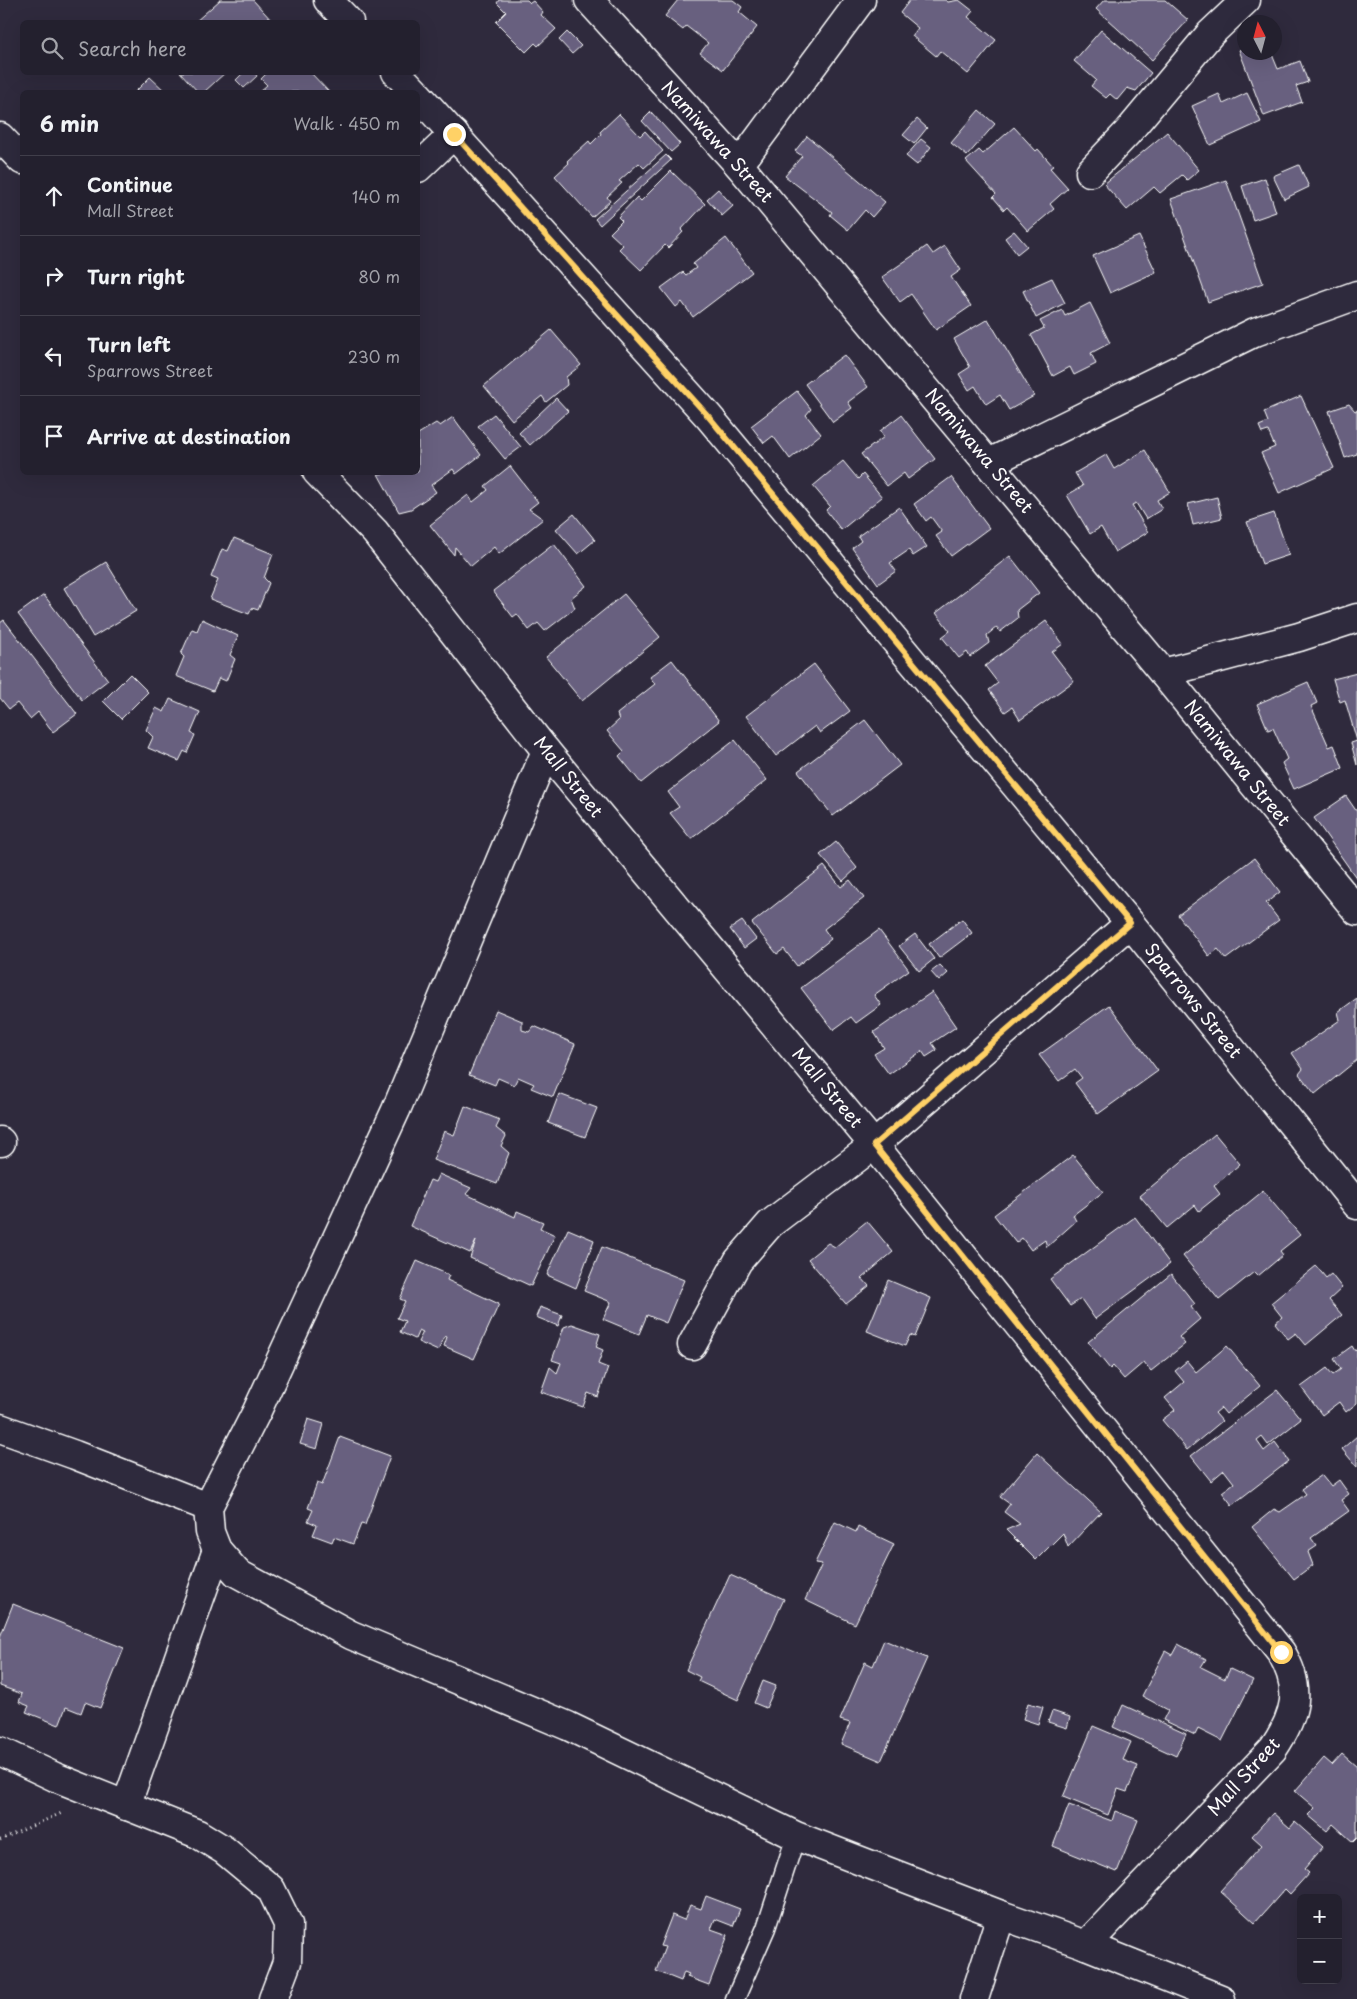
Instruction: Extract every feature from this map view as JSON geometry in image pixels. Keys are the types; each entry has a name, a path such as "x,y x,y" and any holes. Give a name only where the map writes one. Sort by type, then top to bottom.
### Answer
{"street":[{"path":"328,0 347,20"},
{"name":"Namiwawa Street","path":"590,0 739,164 1163,672 1357,911"},
{"path":"739,164 861,0"},
{"path":"1090,172 1128,132 1210,34 1246,0"},
{"path":"399,75 413,90"},
{"name":"Sparrows Street","path":"420,97 709,417 1130,923 1357,1205"},
{"path":"420,166 454,134"},
{"path":"0,137 20,158"},
{"path":"989,463 1255,332 1357,295"},
{"name":"Mall Street","path":"320,475 375,532 546,751 874,1145 1281,1652 1291,1668 1296,1684 1293,1708 1286,1730 1273,1749 1086,1945"},
{"path":"1163,672 1299,637 1357,618"},
{"path":"546,751 396,1110 257,1411 208,1507 210,1532 217,1550 237,1573 351,1635 568,1726 796,1836 1001,1915 1086,1945 1220,1999"},
{"path":"692,1345 738,1261 770,1224 874,1145 1130,923"},
{"path":"0,1428 208,1507"},
{"path":"126,1806 217,1550"},
{"path":"0,1750 55,1777 198,1834 224,1850 271,1890 288,1924 287,1962 273,1999"},
{"path":"974,1999 1001,1915"}],"lane":[{"path":"735,1999 766,1928 796,1836"}],"path":[{"path":"0,1840 69,1810"}],"building":[{"path":"220,0 253,0 271,20 197,20"},
{"path":"499,0 527,0 530,3 533,1 543,12 541,15 556,29 538,46 535,43 526,52 496,22 506,12 497,3"},
{"path":"678,0 733,0 742,7 739,12 757,27 723,70 700,53 708,43 686,26 683,30 665,16"},
{"path":"910,0 945,0 948,2 959,0 973,11 968,17 996,40 968,74 940,51 936,56 912,36 918,28 900,13"},
{"path":"1104,0 1165,0 1188,20 1152,60 1096,9"},
{"path":"1101,30 1151,73 1136,91 1127,88 1117,100 1110,94 1106,98 1091,86 1096,80 1074,61"},
{"path":"567,32 581,46 572,54 559,40"},
{"path":"1243,60 1274,60 1278,69 1300,61 1308,82 1296,86 1302,102 1264,116"},
{"path":"183,75 223,75 206,90 196,90"},
{"path":"241,75 257,76 244,88 236,80"},
{"path":"265,75 313,75 327,90 261,90 267,85 261,79"},
{"path":"150,77 164,90 137,90"},
{"path":"1247,93 1261,122 1210,145 1192,106 1219,94 1223,104"},
{"path":"979,110 995,124 967,156 951,143"},
{"path":"651,112 680,144 671,152 642,121"},
{"path":"619,114 640,136 645,131 663,151 644,168 639,163 619,181 622,183 607,197 610,201 592,217 555,176 569,163 567,161 589,141 591,144 601,134 600,132"},
{"path":"917,119 927,128 914,144 903,135"},
{"path":"1014,127 1036,151 1038,149 1053,166 1050,168 1068,188 1050,204 1054,209 1028,231 1007,207 1004,210 993,197 996,194 966,161 979,150 983,154"},
{"path":"1167,132 1199,170 1187,180 1182,175 1160,193 1154,187 1127,210 1104,184"},
{"path":"807,136 885,202 872,217 865,210 848,230 830,215 832,212 785,176 802,156 795,151"},
{"path":"921,139 931,147 917,165 906,156"},
{"path":"666,155 671,160 600,225 595,219"},
{"path":"1299,165 1309,187 1284,199 1273,176"},
{"path":"671,171 705,204 681,230 683,232 668,248 665,245 641,270 619,249 623,245 610,233 622,221 618,217 637,197 641,201"},
{"path":"1265,178 1276,212 1253,220 1242,186"},
{"path":"1226,180 1263,283 1208,302 1171,199"},
{"path":"718,189 733,206 722,216 707,199"},
{"path":"1014,231 1027,246 1017,254 1005,238"},
{"path":"1139,236 1156,272 1110,293 1093,256"},
{"path":"726,238 752,272 693,317 682,302 676,307 661,288 683,272 686,275 696,268 693,264"},
{"path":"927,246 933,254 945,246 961,270 951,277 971,306 936,330 911,294 900,302 882,277"},
{"path":"1052,278 1065,303 1036,318 1023,291"},
{"path":"1090,303 1110,343 1091,353 1096,364 1074,375 1070,367 1053,376 1031,335 1044,328 1040,321 1062,310 1065,316"},
{"path":"988,319 1034,396 1009,410 1000,395 986,404 975,386 969,390 959,374 970,367 954,339"},
{"path":"551,330 581,365 566,377 567,385 546,402 542,396 512,420 484,386"},
{"path":"844,355 868,387 848,402 852,408 833,422 805,384"},
{"path":"797,391 811,409 806,415 821,434 790,459 773,436 764,443 751,426"},
{"path":"1301,396 1334,468 1279,493 1261,453 1275,447 1268,431 1262,433 1259,426 1268,422 1264,412"},
{"path":"556,398 568,411 530,445 519,433"},
{"path":"1349,404 1355,411 1357,410 1357,454 1345,458 1329,411"},
{"path":"494,414 521,447 505,459 478,426"},
{"path":"901,415 935,459 908,479 904,473 887,486 861,454 884,437 880,431"},
{"path":"453,417 481,455 456,474 453,469 431,485 436,492 411,509 399,512 379,475 420,475 420,433 436,423 440,426"},
{"path":"1145,450 1170,492 1157,500 1162,509 1146,519 1136,503 1132,505 1148,532 1115,552 1101,527 1090,534 1067,495 1083,486 1075,473 1106,455 1114,469"},
{"path":"843,461 858,479 863,474 882,497 841,530 826,510 830,506 813,486"},
{"path":"510,466 538,502 529,509 543,519 499,554 494,547 471,566 455,547 454,555 430,525 468,495 473,502 488,490 485,486"},
{"path":"951,477 989,528 951,556 936,536 942,532 931,517 926,521 914,504"},
{"path":"1217,497 1222,518 1193,525 1188,504"},
{"path":"899,507 927,547 913,556 909,550 890,563 896,571 878,584 852,548 861,541 858,536"},
{"path":"1274,513 1289,555 1262,564 1247,522"},
{"path":"574,514 595,540 578,554 556,529"},
{"path":"234,538 273,554 264,578 269,583 258,610 252,608 249,614 210,599 218,580 211,577 222,549 228,551"},
{"path":"554,544 586,586 571,598 575,608 545,631 538,623 529,630 517,614 513,617 493,591"},
{"path":"1010,556 1039,593 1017,610 1018,618 1000,632 997,627 987,635 989,643 970,657 967,652 959,658 942,637 950,631 936,613"},
{"path":"106,562 136,611 93,637 64,588"},
{"path":"624,594 660,637 582,701 546,657"},
{"path":"44,595 108,680 82,700 18,614"},
{"path":"202,619 238,636 230,655 235,659 226,681 219,678 213,691 176,676 184,657 181,654 192,629 197,631"},
{"path":"4,620 77,714 53,732 38,712 30,719 17,703 9,709 0,698 0,685 2,683 0,680 0,623"},
{"path":"1046,621 1063,644 1052,652 1074,681 1020,720 1012,707 1005,712 989,690 998,683 985,666"},
{"path":"672,660 719,721 641,783 619,756 624,751 607,731 619,720 617,714 655,684 650,677"},
{"path":"814,664 850,711 820,733 815,726 776,756 746,716"},
{"path":"1357,673 1357,741 1345,700 1340,702 1333,679"},
{"path":"130,674 148,692 121,719 103,701"},
{"path":"1308,682 1317,703 1311,706 1329,747 1334,745 1343,768 1294,789 1282,763 1287,759 1273,728 1268,730 1257,704"},
{"path":"170,699 200,712 191,733 195,735 187,753 184,751 179,761 148,748 153,737 146,730 156,708 164,712"},
{"path":"865,720 900,765 833,816 798,771"},
{"path":"735,740 767,780 691,839 670,813 679,807 668,792"},
{"path":"1357,741 1357,765 1351,743"},
{"path":"1346,796 1357,812 1357,879 1314,818"},
{"path":"836,842 857,868 843,881 820,855"},
{"path":"1254,858 1280,892 1266,903 1279,920 1226,959 1218,949 1209,956 1178,915"},
{"path":"824,866 841,887 850,880 864,898 824,929 831,939 797,966 784,949 777,954 752,923"},
{"path":"962,919 972,933 939,958 929,944"},
{"path":"742,921 756,939 744,948 730,929"},
{"path":"879,930 909,970 874,995 881,1005 856,1023 851,1017 833,1030 801,988"},
{"path":"915,934 934,959 919,971 899,946"},
{"path":"940,965 948,973 939,981 931,972"},
{"path":"932,992 956,1027 932,1043 937,1050 926,1057 922,1051 889,1074 874,1054 884,1048 874,1032"},
{"path":"1357,998 1357,1060 1315,1094 1299,1074 1303,1069 1292,1053 1340,1020 1338,1012"},
{"path":"1109,1005 1158,1071 1098,1114 1075,1083 1082,1078 1075,1069 1059,1081 1039,1055"},
{"path":"496,1010 522,1021 522,1030 529,1032 534,1026 575,1044 553,1097 531,1088 534,1084 518,1077 514,1085 498,1078 495,1085 469,1075"},
{"path":"559,1094 597,1108 585,1137 548,1123"},
{"path":"465,1106 500,1120 496,1128 506,1136 501,1146 509,1153 497,1184 433,1160 444,1131 454,1135"},
{"path":"1215,1134 1240,1164 1214,1186 1220,1194 1199,1211 1195,1205 1167,1228 1140,1196"},
{"path":"1073,1155 1103,1192 1073,1215 1076,1221 1047,1247 1045,1240 1031,1250 1022,1238 1016,1243 994,1215"},
{"path":"439,1174 471,1188 466,1194 515,1217 517,1211 543,1222 540,1228 555,1235 531,1286 470,1258 476,1241 470,1253 410,1226 430,1180 435,1182"},
{"path":"1263,1191 1300,1235 1280,1251 1283,1255 1258,1276 1254,1272 1219,1300 1183,1256"},
{"path":"1135,1217 1170,1264 1095,1319 1081,1299 1070,1306 1050,1279"},
{"path":"867,1221 893,1252 862,1278 869,1286 846,1304 808,1259 828,1243 835,1247"},
{"path":"568,1229 594,1240 576,1288 547,1275"},
{"path":"602,1247 684,1280 666,1323 647,1315 639,1334 603,1319 611,1302 584,1291"},
{"path":"417,1261 449,1275 447,1280 499,1304 474,1359 444,1346 447,1337 445,1336 438,1351 418,1342 423,1332 419,1330 415,1339 400,1332 405,1321 397,1318 405,1301 400,1299"},
{"path":"1316,1266 1326,1278 1331,1274 1342,1288 1329,1300 1342,1315 1306,1345 1296,1333 1288,1339 1275,1323 1282,1317 1271,1303"},
{"path":"1171,1274 1195,1304 1191,1307 1200,1319 1179,1337 1185,1344 1151,1371 1144,1362 1124,1379 1113,1366 1110,1369 1088,1342"},
{"path":"888,1280 931,1298 915,1337 910,1335 905,1346 867,1331"},
{"path":"540,1307 562,1315 558,1326 536,1317"},
{"path":"572,1324 600,1334 596,1347 603,1350 598,1364 608,1368 598,1397 588,1393 583,1407 541,1392 550,1367 557,1373 561,1363 552,1360 564,1327"},
{"path":"1227,1346 1260,1386 1226,1414 1221,1408 1215,1413 1222,1421 1187,1450 1162,1420 1175,1410 1165,1398 1184,1382 1175,1371 1187,1361 1196,1372"},
{"path":"1352,1346 1355,1351 1357,1349 1357,1403 1346,1412 1339,1402 1322,1415 1301,1387 1327,1368 1333,1375 1341,1369 1334,1359"},
{"path":"1277,1390 1301,1419 1268,1445 1262,1437 1257,1441 1264,1451 1275,1442 1289,1461 1232,1505 1222,1492 1234,1483 1224,1470 1211,1481 1191,1456"},
{"path":"308,1419 324,1424 317,1449 300,1444"},
{"path":"1357,1436 1357,1467 1342,1449"},
{"path":"340,1437 390,1456 365,1525 361,1524 353,1544 334,1537 332,1542 313,1535 317,1525 308,1521 313,1510 308,1508 317,1483 322,1485"},
{"path":"1037,1453 1101,1512 1068,1547 1063,1533 1036,1560 1006,1530 1020,1524 1004,1512 1010,1504 1000,1497"},
{"path":"1322,1475 1331,1486 1339,1480 1349,1494 1341,1500 1349,1511 1311,1538 1317,1546 1308,1552 1313,1565 1294,1579 1252,1527 1274,1509 1280,1512 1306,1494 1302,1489"},
{"path":"835,1522 856,1532 858,1527 894,1544 855,1624 805,1600 822,1564 815,1563"},
{"path":"730,1575 784,1599 738,1700 698,1681 700,1677 686,1670"},
{"path":"13,1604 124,1648 100,1708 85,1702 81,1713 66,1707 59,1725 26,1712 29,1706 19,1702 22,1694 0,1686 0,1637"},
{"path":"884,1640 927,1658 881,1761 841,1744 850,1723 840,1720 865,1662 873,1666"},
{"path":"1178,1644 1206,1659 1201,1667 1225,1679 1230,1669 1253,1680 1222,1741 1198,1729 1195,1735 1163,1720 1168,1710 1142,1696 1165,1651 1172,1655"},
{"path":"763,1681 776,1686 766,1708 754,1703"},
{"path":"1028,1703 1043,1707 1038,1724 1023,1719"},
{"path":"1123,1705 1186,1734 1176,1756 1113,1727"},
{"path":"1052,1711 1070,1717 1067,1728 1048,1722"},
{"path":"1093,1726 1131,1742 1123,1760 1138,1766 1127,1792 1118,1789 1108,1815 1063,1797"},
{"path":"1342,1754 1357,1767 1357,1838 1353,1842 1333,1824 1327,1831 1308,1815 1315,1808 1295,1791 1324,1758 1332,1765"},
{"path":"1069,1805 1112,1821 1115,1811 1138,1820 1117,1872 1053,1846"},
{"path":"1273,1813 1290,1828 1295,1822 1323,1847 1304,1869 1309,1873 1290,1894 1285,1889 1255,1923 1220,1891 1262,1845 1252,1836"},
{"path":"706,1896 740,1909 733,1926 715,1919 711,1929 728,1935 709,1985 687,1977 689,1974 684,1972 681,1981 656,1971 665,1947 660,1946 672,1915 684,1920 690,1905 701,1909"}],"route":[{"path":"454,134 709,417 1130,923 874,1145 1281,1652"}]}
